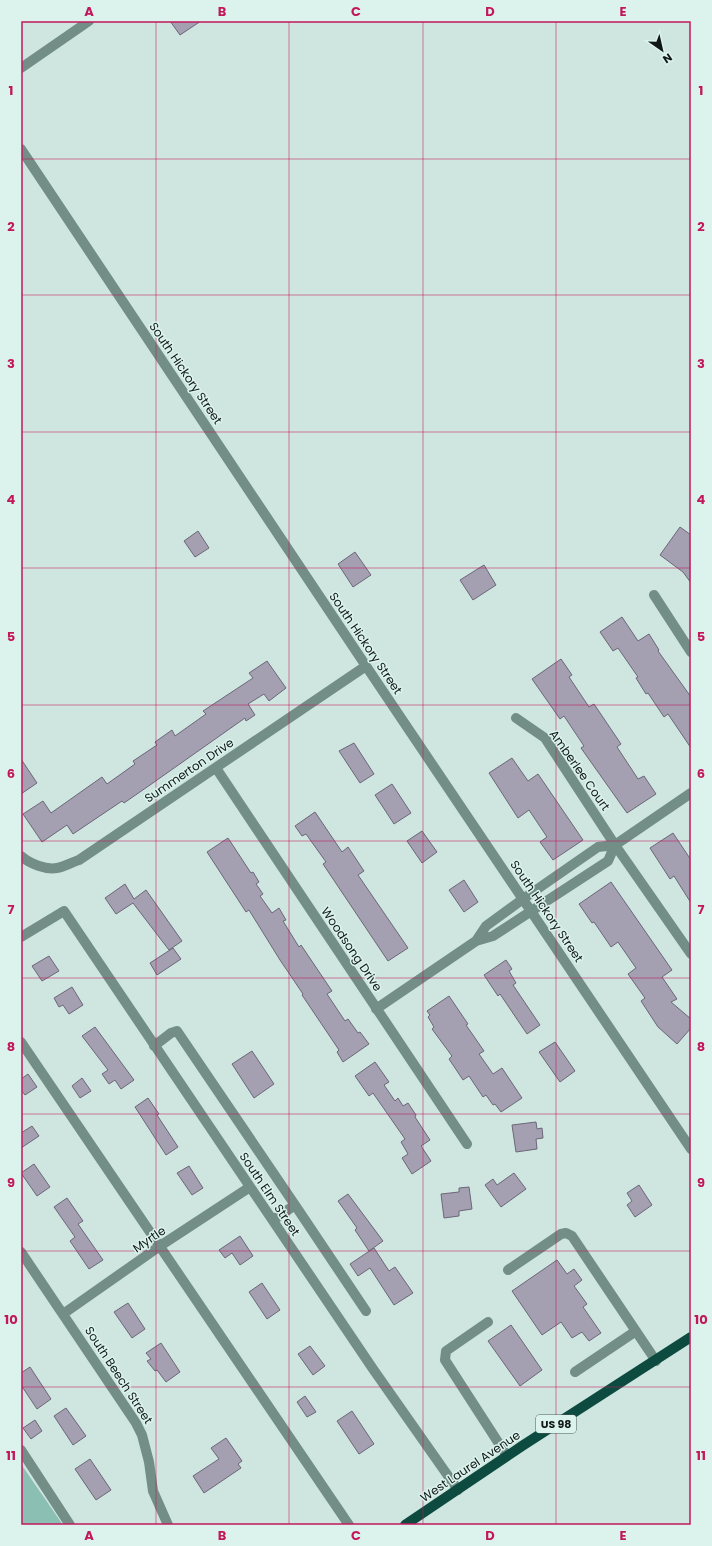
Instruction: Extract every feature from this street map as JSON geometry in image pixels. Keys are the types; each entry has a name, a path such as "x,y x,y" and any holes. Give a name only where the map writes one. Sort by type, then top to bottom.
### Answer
{"main road":[{"name":"West Laurel Avenue","path":"406,1525 507,1456 690,1340"}],"street":[{"path":"21,68 90,21"},
{"name":"South Hickory Street","path":"21,149 691,1149"},
{"path":"654,595 691,652"},
{"name":"Summerton Drive","path":"21,856 25,860 40,866 58,868 79,860 366,666"},
{"name":"Amberlee Court","path":"516,718 545,738 615,845 691,954"},
{"name":"Woodsong Drive","path":"216,768 466,1144"},
{"path":"476,941 486,926 598,847 615,845 691,793"},
{"path":"376,1009 476,941 493,936 532,912 608,860 615,845"},
{"name":"South Elm Street","path":"21,937 64,911 373,1369 458,1490"},
{"path":"154,1046 171,1033 177,1031 366,1311"},
{"path":"21,1042 349,1525"},
{"name":"Myrtle","path":"63,1314 160,1246 250,1187"},
{"path":"273,1220 295,1205"},
{"path":"508,1270 561,1234 566,1233 572,1236 656,1361"},
{"name":"South Beech Street","path":"21,1252 136,1423 142,1435 149,1462 153,1491 168,1525"},
{"path":"488,1322 446,1351 445,1360 507,1456"},
{"path":"575,1372 636,1331"},
{"path":"21,1450 70,1525"}],"green space":[{"path":"21,1464 63,1525 21,1525"}],"building":[{"path":"170,21 201,21 180,35"},
{"path":"680,527 691,535 691,583 683,572 660,555"},
{"path":"198,531 209,548 195,557 184,541"},
{"path":"355,552 371,575 353,587 338,564"},
{"path":"484,565 496,585 473,600 460,580"},
{"path":"622,617 638,641 649,634 659,650 658,651 691,697 691,748 668,714 664,717 648,693 646,694 636,678 638,677 618,648 613,651 600,632"},
{"path":"561,659 572,675 569,677 589,707 594,704 621,744 617,747 638,779 644,776 656,794 627,813 581,748 584,746 564,716 560,719 532,679"},
{"path":"267,661 286,688 269,701 264,694 248,704 255,715 246,721 245,718 124,803 122,801 73,834 67,825 42,842 23,814 43,801 51,813 102,777 107,784 135,764 133,761 157,745 155,742 172,730 175,736 206,714 203,711 253,678 249,673"},
{"path":"354,743 374,774 360,783 339,751"},
{"path":"512,758 528,781 538,774 583,840 553,860 540,842 547,837 529,810 518,818 489,773"},
{"path":"21,759 37,783 21,794"},
{"path":"392,784 411,813 394,824 375,795"},
{"path":"315,812 342,852 348,847 364,871 358,875 408,948 388,961 323,864 326,862 306,834 302,836 295,826"},
{"path":"422,831 437,852 422,863 407,841"},
{"path":"673,833 691,860 691,903 674,876 670,879 650,848"},
{"path":"228,838 251,873 253,872 259,882 256,884 263,894 260,896 272,913 279,908 286,920 283,921 299,947 301,945 332,991 327,994 345,1021 348,1019 358,1033 360,1032 369,1044 343,1062 337,1052 339,1050 302,995 303,994 249,910 246,912 207,852"},
{"path":"464,880 478,902 464,912 449,890"},
{"path":"611,882 672,970 662,977 677,999 671,1002 691,1019 691,1028 677,1044 658,1027 641,1001 645,998 628,974 636,968 618,942 611,947 594,922 592,923 579,904"},
{"path":"125,884 134,899 146,890 182,941 169,950 133,903 116,914 105,898"},
{"path":"173,948 181,959 157,975 150,963"},
{"path":"49,956 59,971 42,981 32,966"},
{"path":"506,960 512,969 509,971 516,983 513,985 540,1025 527,1034 500,994 498,996 484,975"},
{"path":"72,987 83,1005 69,1014 63,1005 59,1007 54,998"},
{"path":"449,996 468,1024 466,1025 484,1051 479,1054 493,1074 502,1068 522,1098 501,1112 495,1104 493,1105 486,1095 483,1097 469,1076 463,1080 449,1059 452,1056 432,1029 434,1027 428,1017 430,1015 427,1011"},
{"path":"95,1027 134,1080 121,1089 115,1080 109,1084 102,1074 108,1070 82,1036"},
{"path":"555,1042 575,1071 560,1082 539,1052"},
{"path":"252,1051 274,1084 254,1098 232,1064"},
{"path":"375,1062 389,1082 384,1085 395,1101 398,1098 403,1106 408,1103 430,1140 421,1146 431,1161 412,1174 402,1158 408,1154 401,1142 405,1139 373,1093 369,1096 355,1076"},
{"path":"28,1074 37,1087 25,1095 21,1090 21,1079"},
{"path":"82,1078 91,1091 80,1098 72,1086"},
{"path":"148,1098 159,1114 157,1115 178,1147 166,1155 135,1107"},
{"path":"536,1122 537,1129 542,1128 543,1138 536,1139 537,1149 516,1152 512,1125"},
{"path":"32,1126 39,1136 21,1148 21,1133"},
{"path":"34,1164 50,1187 37,1196 21,1173"},
{"path":"189,1166 203,1188 192,1195 177,1173"},
{"path":"514,1173 526,1189 501,1207 485,1185 493,1179 497,1185"},
{"path":"639,1185 652,1205 635,1217 627,1205 632,1201 627,1193"},
{"path":"469,1187 472,1209 459,1211 459,1216 444,1218 441,1194 459,1192 459,1188"},
{"path":"348,1194 383,1241 369,1251 355,1230 357,1228 338,1201"},
{"path":"67,1198 83,1221 78,1224 103,1260 89,1269 70,1241 75,1237 54,1207"},
{"path":"240,1236 253,1256 240,1265 232,1253 225,1258 219,1250"},
{"path":"374,1248 389,1271 395,1267 413,1293 394,1305 370,1268 358,1276 350,1264"},
{"path":"557,1260 567,1274 574,1269 582,1280 574,1286 587,1304 583,1307 601,1333 589,1341 582,1332 572,1338 561,1322 542,1335 512,1291"},
{"path":"262,1283 280,1310 267,1319 249,1292"},
{"path":"128,1303 145,1329 132,1338 114,1312"},
{"path":"511,1325 542,1370 520,1386 488,1341"},
{"path":"161,1343 180,1372 166,1382 157,1370 155,1371 147,1361 151,1359 146,1353"},
{"path":"310,1346 325,1366 313,1375 298,1354"},
{"path":"30,1367 51,1399 37,1409 21,1385 21,1373"},
{"path":"305,1396 316,1412 307,1417 297,1402"},
{"path":"66,1408 86,1436 73,1445 54,1416"},
{"path":"352,1411 374,1444 359,1454 337,1421"},
{"path":"35,1420 42,1431 31,1439 23,1428"},
{"path":"226,1438 242,1461 238,1464 241,1468 204,1493 193,1476 219,1459 211,1448"},
{"path":"90,1459 111,1490 96,1500 75,1469"}]}
